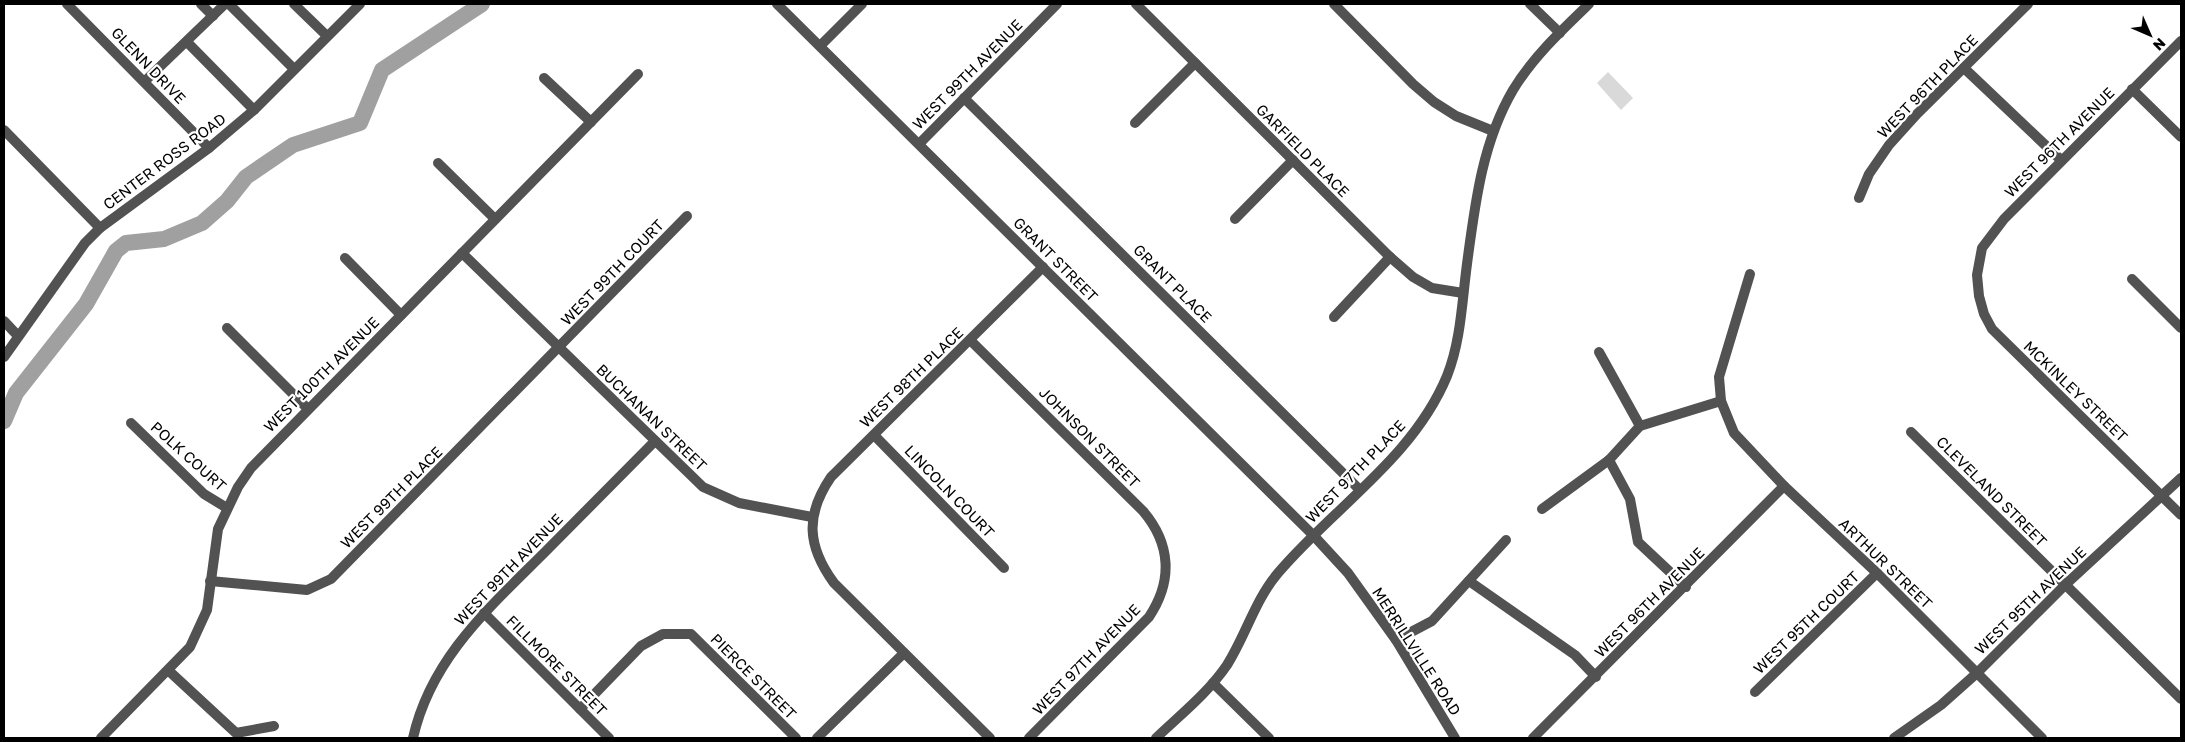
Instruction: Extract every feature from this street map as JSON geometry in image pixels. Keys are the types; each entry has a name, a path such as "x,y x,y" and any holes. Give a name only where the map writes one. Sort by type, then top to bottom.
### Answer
{"street":[{"name":"GLENN DRIVE","path":"67,4 209,148"},
{"path":"202,4 213,16"},
{"path":"145,81 225,4"},
{"path":"229,4 294,69"},
{"path":"294,4 327,36"},
{"name":"CENTER ROSS ROAD","path":"4,357 85,243 100,228 209,148 254,110 360,4"},
{"name":"GRANT STREET","path":"777,4 1314,536"},
{"path":"820,46 862,4"},
{"name":"WEST 99TH AVENUE","path":"919,144 1057,4"},
{"name":"GARFIELD PLACE","path":"1136,4 1390,257 1413,277 1432,288 1464,293"},
{"path":"1334,4 1413,84 1434,102 1456,116 1493,131"},
{"path":"1530,4 1560,33"},
{"name":"WEST 97TH PLACE","path":"1156,738 1214,683 1228,664 1253,611 1269,584 1412,436 1435,402 1455,354 1482,170 1493,131 1514,89 1542,52 1589,4"},
{"name":"WEST 96TH PLACE","path":"1859,198 1869,174 1889,145 2028,4"},
{"name":"WEST 96TH AVENUE","path":"1977,274 1982,248 2004,219 2181,41"},
{"path":"187,42 254,110"},
{"path":"1135,123 1195,63"},
{"path":"1964,68 2061,160"},
{"name":"WEST 100TH AVENUE","path":"101,738 190,647 200,629 206,610 218,529 238,487 251,468 638,74"},
{"path":"544,78 591,122"},
{"path":"2132,89 2181,137"},
{"name":"GRANT PLACE","path":"964,98 1360,490"},
{"path":"4,130 100,228"},
{"path":"1235,218 1293,160"},
{"path":"438,163 495,219"},
{"name":"WEST 99TH COURT","path":"559,348 687,216"},
{"name":"BUCHANAN STREET","path":"462,253 703,487 739,502 812,517"},
{"path":"1334,316 1390,257"},
{"path":"345,258 401,315"},
{"name":"WEST 98TH PLACE","path":"812,517 820,493 831,477 1043,267"},
{"path":"1542,509 1609,460 1640,426 1720,401 1719,377 1750,274"},
{"name":"MCKINLEY STREET","path":"1977,274 1979,296 1984,314 1992,329 2181,515"},
{"path":"2132,279 2181,328"},
{"path":"4,321 18,336"},
{"path":"227,328 308,409"},
{"name":"JOHNSON STREET","path":"970,340 1152,521 1160,536 1166,568"},
{"name":"WEST 99TH PLACE","path":"210,581 307,590 331,579 559,348"},
{"path":"1599,352 1640,426"},
{"name":"ARTHUR STREET","path":"1720,401 1734,433 1784,486 1877,573 2042,738"},
{"name":"POLK COURT","path":"131,423 204,494 227,508"},
{"name":"CLEVELAND STREET","path":"1910,432 2181,699"},
{"name":"LINCOLN COURT","path":"874,435 1004,568"},
{"name":"WEST 99TH AVENUE","path":"414,738 418,719 432,682 455,647 484,613 655,441"},
{"path":"1609,460 1630,499 1638,542 1686,587"},
{"name":"WEST 95TH AVENUE","path":"1894,738 1941,705 1977,673 2065,585 2181,478"},
{"name":"WEST 96TH AVENUE","path":"1534,738 1686,587 1784,486"},
{"path":"812,517 815,548 823,568 834,582 990,738"},
{"name":"MERRILLVILLE ROAD","path":"1314,536 1348,573 1396,640 1455,738"},
{"path":"1396,640 1432,621 1506,540"},
{"name":"WEST 97TH AVENUE","path":"1029,738 1149,617 1158,604 1164,588 1166,568"},
{"name":"WEST 95TH COURT","path":"1755,692 1877,573"},
{"path":"1469,582 1575,655 1596,677"},
{"name":"FILLMORE STREET","path":"484,613 609,738"},
{"name":"PIERCE STREET","path":"580,708 641,646 664,634 691,634 796,738"},
{"path":"817,738 904,653"},
{"path":"169,670 236,733 274,726"},
{"path":"1214,683 1269,738"}],"shaded area":[{"path":"1608,72 1633,98 1621,110 1597,83"}],"waterway":[{"path":"4,421 16,393 86,304 116,251 126,243 164,239 202,223 227,201 246,177 293,145 360,123 382,70 482,4"}]}
